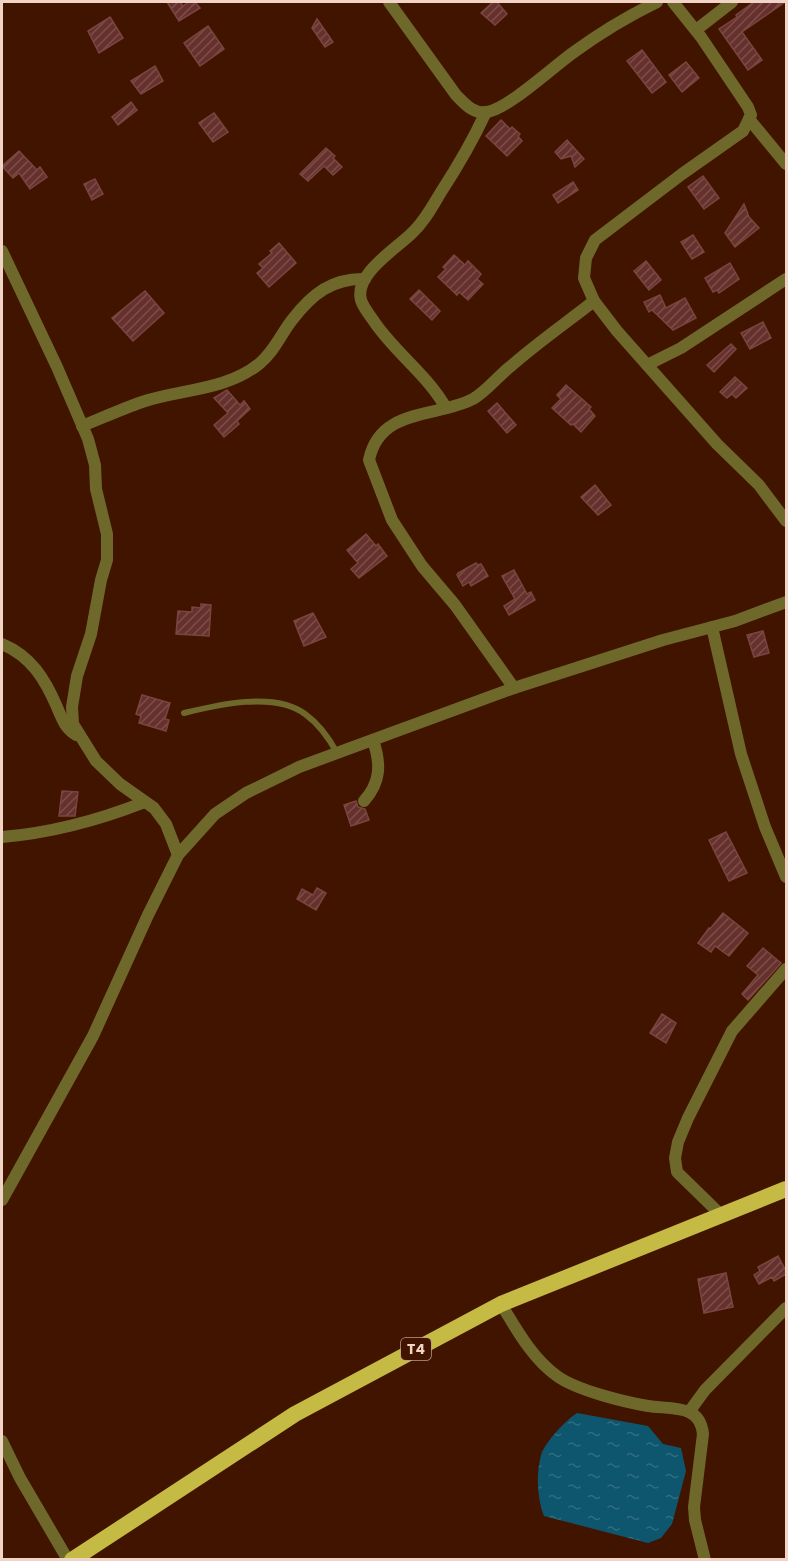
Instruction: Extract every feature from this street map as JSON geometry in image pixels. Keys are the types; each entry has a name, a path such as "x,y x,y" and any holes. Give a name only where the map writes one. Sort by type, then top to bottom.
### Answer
{"highway":[{"name":"T4","path":"72,1560 296,1414 501,1304 786,1189"}],"street":[{"path":"389,2 456,95 466,106 475,111 486,112 498,108 610,27 657,2"},
{"path":"673,2 696,30 748,107 751,115 746,128 734,139 682,174 595,240 586,258 584,278 594,301 717,444 759,485 786,522"},
{"path":"696,30 732,2"},
{"path":"446,408 437,392 380,331 361,299 365,279 385,255 412,233 427,215 469,148 486,112"},
{"path":"749,119 786,164"},
{"path":"2,251 82,426 95,465 96,489 107,534 108,548 91,634 73,696 73,724 96,761 120,784 154,808 166,824 178,855"},
{"path":"82,426 144,402 225,383 261,363 281,339 293,319 329,285 341,280 365,279"},
{"path":"647,365 681,348 786,279"},
{"path":"514,688 455,605 422,566 392,520 369,460 375,442 389,428 406,418 458,406 476,397 511,366 594,301"},
{"path":"2,1200 93,1036 178,855 215,814 246,793 299,767 514,688 786,602"},
{"path":"712,627 741,754 765,827 786,877"},
{"path":"2,644 24,656 37,669 63,722 69,730 82,739"},
{"path":"364,801 374,789 377,780 378,759 373,740"},
{"path":"2,837 80,824 110,816 146,802"},
{"path":"720,1214 677,1172 675,1158 678,1142 732,1031 786,969"},
{"path":"501,1304 537,1359 558,1377 579,1387 612,1397 645,1406 688,1412 697,1418 702,1425 694,1507 705,1560"},
{"path":"688,1412 705,1390 786,1308"},
{"path":"2,1441 20,1478 68,1560"}],"lane":[{"path":"184,713 234,702 261,701 287,706 303,712 328,738 338,753"}],"water":[{"path":"577,1413 648,1426 663,1444 681,1448 686,1471 672,1524 661,1538 648,1543 544,1516 538,1486 541,1455 556,1432"}],"building":[{"path":"167,2 180,2 183,6 189,2 195,2 200,8 179,21"},
{"path":"493,2 497,2 507,14 495,25 481,13"},
{"path":"754,2 785,2 742,32 762,60 748,70 719,29"},
{"path":"110,17 123,38 99,53 88,31"},
{"path":"317,19 333,42 325,47 312,28"},
{"path":"208,26 224,49 200,66 184,43"},
{"path":"642,50 666,82 652,93 627,61"},
{"path":"686,62 699,78 682,92 669,75"},
{"path":"155,66 163,81 141,94 131,81"},
{"path":"131,102 137,110 118,125 112,117"},
{"path":"214,113 228,132 213,142 199,123"},
{"path":"501,120 510,129 512,127 520,134 518,136 522,141 507,156 486,136"},
{"path":"567,140 584,159 575,167 571,156 561,159 555,152"},
{"path":"326,148 342,167 333,175 324,166 308,181 300,174"},
{"path":"19,151 37,170 40,167 47,177 30,189 19,173 13,178 2,166"},
{"path":"703,176 719,198 704,209 688,187"},
{"path":"95,179 103,194 92,200 84,184"},
{"path":"573,182 578,190 558,203 553,195"},
{"path":"744,204 749,217 759,228 735,247 725,233"},
{"path":"693,235 704,252 692,259 681,242"},
{"path":"279,243 296,263 269,287 257,273 263,268 259,264 272,253 270,251"},
{"path":"454,255 465,265 468,261 481,274 477,279 483,284 468,300 459,292 457,295 438,277 446,269 443,267"},
{"path":"646,261 661,280 649,290 634,271"},
{"path":"730,263 739,279 719,293 717,290 713,292 705,278"},
{"path":"419,290 440,311 432,320 410,299"},
{"path":"145,291 164,313 133,341 112,318"},
{"path":"660,295 666,308 685,298 696,318 673,330 652,310 649,312 644,302"},
{"path":"763,322 771,338 750,349 741,333"},
{"path":"731,344 736,349 714,372 707,365"},
{"path":"735,377 747,388 736,398 732,394 727,398 720,392"},
{"path":"566,385 591,407 589,409 595,416 581,432 552,408 561,399 557,395"},
{"path":"227,390 240,405 244,401 250,409 237,421 239,424 224,437 214,425 228,413 214,398"},
{"path":"497,403 516,425 507,433 488,411"},
{"path":"595,485 611,505 598,515 581,497"},
{"path":"366,534 387,556 359,578 351,569 358,563 347,550"},
{"path":"476,563 481,564 488,576 471,586 469,582 463,586 458,573"},
{"path":"514,570 527,594 531,592 535,600 509,615 504,606 515,599 502,576"},
{"path":"201,604 211,605 209,636 176,634 178,611 192,612 192,607 201,608"},
{"path":"313,613 326,637 304,646 294,621"},
{"path":"763,631 769,653 754,657 747,635"},
{"path":"142,695 170,703 165,719 169,720 166,731 139,723 141,716 136,714"},
{"path":"62,791 78,792 75,816 59,816"},
{"path":"356,801 358,807 365,809 369,820 351,826 344,805"},
{"path":"726,832 747,873 729,881 709,840"},
{"path":"317,888 326,893 316,910 297,899 302,889 313,895"},
{"path":"723,913 748,933 729,956 715,946 711,952 698,943"},
{"path":"763,948 781,963 748,1000 742,994 758,975 747,966"},
{"path":"662,1014 676,1023 666,1043 650,1033"},
{"path":"778,1256 786,1274 774,1281 772,1277 759,1284 754,1275 760,1271 758,1267"},
{"path":"726,1273 733,1307 704,1313 698,1279"}]}
